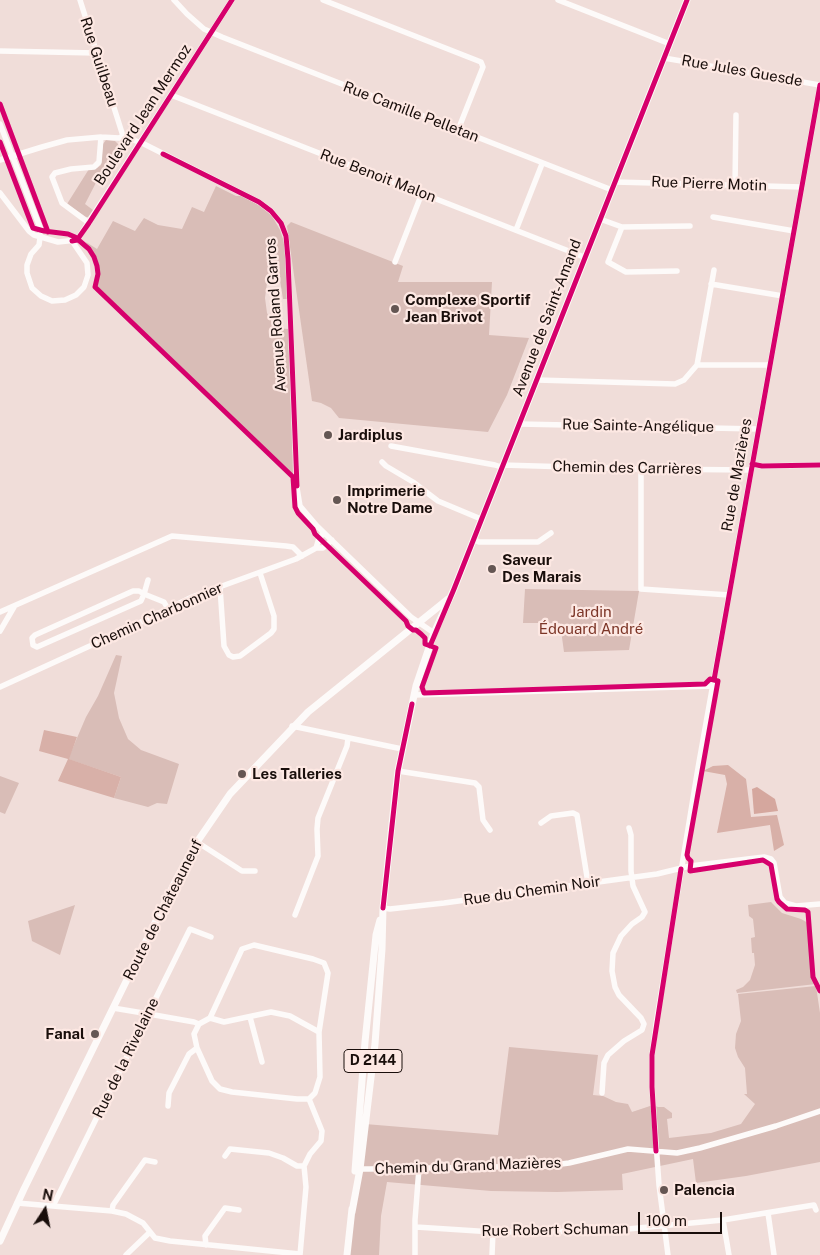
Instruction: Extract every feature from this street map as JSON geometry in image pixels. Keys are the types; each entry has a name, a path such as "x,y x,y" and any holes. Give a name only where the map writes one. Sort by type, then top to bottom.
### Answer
{"main road":[{"name":"Avenue de Saint-Amand","path":"352,1212 360,1169 375,1044 383,908 398,771 414,695 434,633 474,540 584,257 687,0"},
{"name":"Route de Châteauneuf","path":"0,1241 175,882 197,842 230,794 292,726 450,598"},
{"name":"Avenue de Saint-Amand","path":"347,1255 365,1042 376,936 383,908"},
{"path":"365,1042 375,1044"},
{"path":"362,1080 371,1081"}],"street":[{"name":"Rue Guilbeau","path":"80,0 123,136"},
{"name":"Rue Camille Pelletan","path":"174,0 199,24 212,32 542,164 612,190"},
{"name":"Boulevard Jean Mermoz","path":"72,241 77,240 232,0"},
{"path":"323,0 484,64 458,130"},
{"path":"558,0 670,44"},
{"path":"0,51 96,53"},
{"name":"Rue Jules Guesde","path":"664,58 820,85"},
{"name":"Rue de Mazières","path":"668,1255 656,1152 651,1072 655,1027 712,686 820,85"},
{"name":"Rue Benoit Malon","path":"171,95 584,257"},
{"path":"734,185 736,115"},
{"path":"0,124 40,230 41,238 39,245 31,254 27,265 27,277 32,288 41,296 52,301 76,296 84,287 88,275 87,263 72,241 58,242 41,238 29,231 0,193"},
{"path":"0,160 67,140 101,137 119,138 123,136 140,142"},
{"path":"88,222 62,203 52,176 55,173 71,169 94,167 99,162 101,137"},
{"name":"Avenue Roland Garros","path":"140,142 259,202 281,222 286,236 288,259 298,501 302,511 324,533 417,623 434,633"},
{"path":"516,230 542,164"},
{"name":"Rue Pierre Motin","path":"615,182 802,187"},
{"path":"395,262 422,193"},
{"path":"713,217 794,231"},
{"path":"600,219 622,227 690,226"},
{"path":"622,227 608,262 626,272 677,271"},
{"path":"537,380 675,384 684,380 697,365 714,270"},
{"path":"711,284 783,296"},
{"path":"697,365 769,365"},
{"name":"Rue Sainte-Angélique","path":"519,424 758,429"},
{"name":"Chemin des Carrières","path":"391,446 502,466 640,469 820,465"},
{"path":"382,462 438,501 481,520"},
{"path":"640,469 641,589 729,595"},
{"path":"316,548 319,538 324,533"},
{"path":"474,540 479,542 538,542 551,533"},
{"path":"0,612 172,536 293,547 302,556"},
{"name":"Chemin Charbonnier","path":"0,687 192,597 260,573 302,556 316,548 323,548 332,540"},
{"path":"220,587 224,646 229,655 233,657 240,656 274,629 274,616 260,573"},
{"path":"148,580 144,594 142,601 37,647 33,645 32,638 36,635 133,591 144,594 164,602 168,609"},
{"path":"0,631 15,605"},
{"path":"414,695 712,686"},
{"path":"292,726 402,749"},
{"path":"295,915 318,856 318,818 347,746 348,738"},
{"path":"398,771 475,783 479,787 484,820 490,830"},
{"path":"541,823 551,816 573,813 577,815 588,883"},
{"path":"629,828 631,835 632,877 635,893 646,912 644,916 632,924 621,936 613,953 612,971 619,996 641,1018 644,1026"},
{"path":"197,842 242,871 254,871"},
{"path":"681,869 690,866 768,857 776,867 779,893 785,903 796,906 820,904"},
{"name":"Rue du Chemin Noir","path":"383,908 390,909 444,903 681,869"},
{"name":"Rue de la Rivelaine","path":"53,1206 190,930 212,937"},
{"path":"254,945 313,958 324,964 328,973 319,1032 320,1077 315,1093 309,1099 232,1092 220,1089 212,1081 197,1048 194,1034 199,1024 210,1018 242,949 254,945"},
{"path":"113,1008 199,1024"},
{"path":"210,1018 224,1022 271,1012 290,1016 319,1032"},
{"path":"250,1017 262,1062"},
{"path":"644,1026 655,1027"},
{"path":"602,1093 604,1063 608,1055 624,1041 642,1030 644,1026"},
{"path":"168,1106 169,1093 189,1054 197,1048"},
{"path":"17,1203 112,1211 126,1214 142,1222 155,1238 170,1241 300,1254 306,1187 304,1166 310,1154 321,1141 322,1131 309,1099"},
{"name":"Chemin du Grand Mazières","path":"356,1157 360,1169 546,1166 569,1163 628,1149 677,1152 700,1148 820,1111"},
{"path":"225,1156 230,1150 269,1153 297,1166 304,1166"},
{"path":"112,1211 113,1205 145,1160 155,1162"},
{"path":"415,1255 415,1220 420,1168"},
{"name":"Rue Robert Schuman","path":"416,1227 493,1232 570,1233 664,1227 723,1220 814,1204 816,1210"},
{"path":"206,1245 205,1236 225,1208 239,1210"},
{"path":"768,1213 774,1255"},
{"path":"723,1220 729,1255"},
{"path":"126,1255 150,1232"},
{"path":"492,1255 493,1232"}],"green space":[{"path":"106,140 115,141 119,145 103,169 85,204 93,210 86,217 67,204 89,169 97,168 101,165 103,144"},
{"path":"216,186 236,196 242,196 260,206 272,216 280,230 285,245 287,299 283,299 280,280 267,283 265,298 267,313 275,328 288,329 293,474 97,286 99,272 97,258 86,242 97,249 113,221 135,231 144,218 158,225 182,229 192,207 204,212"},
{"name":"Complexe Sportif Jean Brivot","path":"291,222 403,266 398,282 492,282 489,335 529,338 507,395 488,432 339,418 331,408 312,401 287,226"},
{"name":"Jardin Édouard André","path":"525,589 639,591 629,650 564,652 560,623 523,623"},
{"path":"116,655 122,656 114,693 119,718 128,739 141,750 179,764 167,804 157,803 148,807 114,798 121,777 68,759"},
{"path":"0,776 19,783 5,814 0,812"},
{"path":"771,902 782,913 808,923 812,976 816,984 737,993 736,990 743,987 750,980 755,965 751,938 755,937 753,919 749,916 748,905"},
{"path":"75,905 60,955 32,941 28,921"},
{"path":"816,986 820,1013 820,1162 696,1183 693,1159 622,1174 623,1190 491,1191 387,1182 381,1216 379,1255 347,1255 365,1124 498,1135 509,1047 598,1055 593,1095 603,1096 616,1102 628,1104 632,1112 653,1105 664,1107 672,1113 672,1118 667,1119 669,1138 711,1133 741,1124 755,1104 744,1094 747,1094 745,1068 735,1048 736,1034 741,1021 738,994"}],"shaded area":[{"path":"44,730 77,737 69,759 121,777 114,798 58,781 68,759 39,751"},
{"path":"728,765 746,779 751,817 777,815 784,845 774,851 770,825 717,833 727,784 725,775 703,771 713,766"},
{"path":"757,787 775,799 778,811 754,814 752,789"}],"cycle path":[{"path":"72,241 77,240 89,223 232,0"},
{"path":"430,646 687,0"},
{"path":"714,680 820,85"},
{"path":"0,104 48,232"},
{"path":"0,142 33,228 68,234 75,237 89,249 97,266 98,274 95,287 293,477 295,507 315,534 406,621 408,626 425,638 425,644 436,648 422,687 424,693 705,684 710,679 714,680"},
{"path":"163,154 259,202 271,211 281,223 286,236 288,259 297,486"},
{"path":"752,464 762,466 820,465"},
{"path":"714,680 718,681 687,855 691,861 690,871 763,860 771,865 779,902 787,909 805,910 808,912 813,977 820,991"},
{"path":"383,908 398,771 412,704"},
{"path":"656,1151 652,1055 681,869"}],"place":[{"name":"Complexe Sportif Jean Brivot","path":"395,309"},
{"name":"Jardiplus","path":"328,435"},
{"name":"Imprimerie Notre Dame","path":"337,500"},
{"name":"Saveur Des Marais","path":"492,569"},
{"name":"Les Talleries","path":"242,774"},
{"name":"Fanal","path":"95,1034"},
{"name":"Palencia","path":"664,1190"}]}
